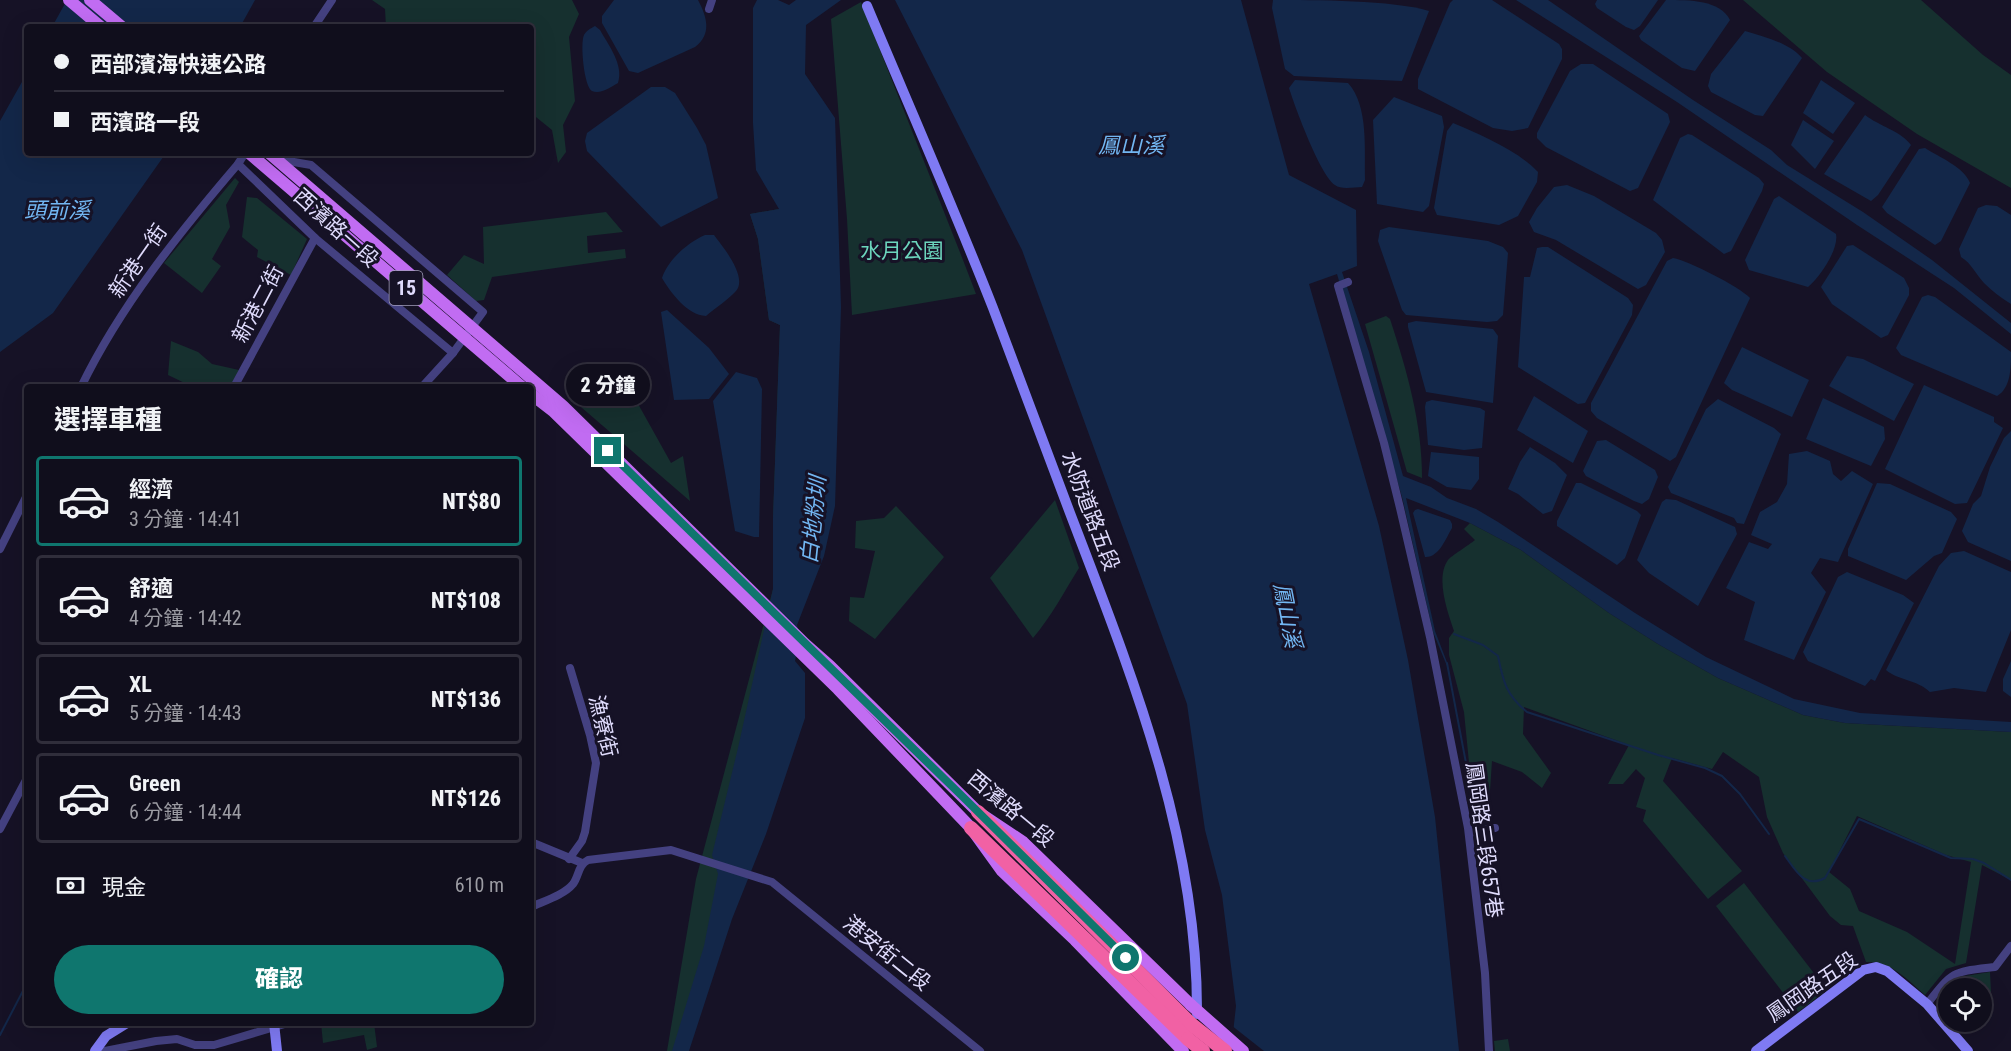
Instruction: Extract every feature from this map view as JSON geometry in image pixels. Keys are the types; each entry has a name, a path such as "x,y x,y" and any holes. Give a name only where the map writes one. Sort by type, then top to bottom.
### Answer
{"highway":[{"path":"978,812 1191,1024 1225,1051"},
{"path":"971,828 1186,1045 1203,1051"}],"main road":[{"path":"69,0 97,24"},
{"path":"90,0 118,24"},
{"name":"15","path":"254,156 295,183"},
{"name":"15","path":"272,156 295,183"},
{"name":"西濱路一段","path":"295,183 467,333 519,384"},
{"name":"西濱路一段","path":"467,333 563,406 753,593 838,689 971,828"},
{"name":"15","path":"534,396 553,411 759,613 802,648"},
{"name":"西濱路一段","path":"802,648 830,666 978,812 1023,842 1191,1005 1243,1051"}],"street":[{"path":"316,24 332,0"},
{"path":"709,9 712,0"},
{"name":"水防道路五段","path":"867,6 990,301 1146,716 1181,847 1190,899 1198,971 1197,1051"},
{"name":"新港一街","path":"82,384 100,349 182,229 243,156"},
{"name":"西濱路一段","path":"238,164 315,237 453,352 483,312 311,165 288,161 283,156"},
{"name":"新港二街","path":"236,384 315,237"},
{"name":"鳳岡路三段657巷","path":"1348,282 1338,286 1384,443 1430,637 1469,833 1485,974 1489,1051"},
{"path":"425,384 453,352"},
{"path":"0,549 24,501"},
{"name":"漁寮街","path":"569,859 582,840 585,831 596,763 570,668"},
{"path":"0,829 24,784"},
{"path":"1469,833 1495,828"},
{"path":"534,843 582,863 573,883 563,892 534,906"},
{"name":"港安街二段","path":"582,863 588,860 671,850 772,882 980,1051"},
{"path":"1927,1004 1948,978 1958,971 1995,967 2011,946"},
{"name":"鳳岡路五段","path":"1756,1051 1863,970 1871,967 1887,971 1927,1004 1968,1051"},
{"path":"95,1051 106,1036 122,1026"},
{"path":"105,1051 177,1039 195,1045 214,1045 271,1026"},
{"path":"274,1026 277,1051"}],"green space":[{"path":"372,0 572,0 579,14 569,37 575,101 563,125 566,152 558,163 552,130 534,115 534,24 386,24 385,9"},
{"path":"1743,0 1921,0 1983,55 2011,75 2011,188 1917,134 1827,72"},
{"name":"水月公園","path":"861,2 976,294 852,315 847,219 831,19"},
{"path":"235,178 239,182 226,205 230,227 212,259 221,266 202,293 164,263"},
{"path":"247,197 257,198 307,239 291,275 257,257 258,250 242,237"},
{"path":"779,209 785,700 674,1051 667,1051 696,879 773,589 773,518 780,325 769,320 758,239 750,214"},
{"path":"606,212 623,232 587,236 588,253 625,249 626,258 492,277 484,300 476,301 447,275 464,255 484,264 483,227"},
{"path":"1386,316 1390,319 1412,397 1419,437 1422,478 1407,472 1365,324"},
{"path":"171,341 198,352 212,364 239,370 232,384 187,384 168,375"},
{"path":"623,377 671,463 683,456 690,501 581,407 605,386"},
{"path":"1055,500 1079,568 1052,613 1033,638 990,578"},
{"path":"896,506 944,557 875,639 849,621 850,597 864,598 875,551 855,548 856,521 884,518"},
{"path":"1470,523 1521,550 1609,613 1658,644 1718,678 1803,715 1845,723 2011,732 2011,880 1982,865 1966,963 1946,969 1925,995 1891,968 1875,962 1866,962 1853,926 1841,925 1830,916 1783,853 1767,817 1759,777 1723,752 1712,769 1672,758 1663,781 1742,871 1708,899 1643,821 1646,810 1636,807 1645,778 1636,769 1623,784 1608,784 1629,745 1524,707 1523,734 1551,773 1542,788 1522,772 1492,761 1488,820 1475,823 1464,712 1449,655 1449,638 1454,631 1446,605 1443,576 1448,560 1475,540 1464,529","holes":["1857,816 1946,855 1971,862 1955,964 1907,932 1859,911 1850,889 1829,872"]},
{"path":"1744,883 1827,990 1798,1012 1716,906"},
{"path":"1990,972 1990,978 1959,977"},
{"path":"321,1026 374,1026 377,1047 367,1050 364,1035 323,1043"},
{"path":"1508,1039 1510,1051 1495,1051 1494,1041"}],"water":[{"path":"67,0 255,0 242,24 54,24"},
{"path":"614,0 698,0 706,25 704,37 695,47 638,73 629,71 602,23 602,16"},
{"path":"757,0 778,0 789,5 796,0 841,0 806,25 805,74 835,118 841,307 835,506 824,556 797,625 800,635 795,661 805,673 805,718 766,834 732,919 689,1051 672,1051 704,946 718,874 712,855 773,589 773,518 780,325 769,320 758,239 750,214 779,209 756,170 753,123 753,8"},
{"name":"鳳山溪","path":"895,0 1241,0 1289,175 1356,210 1357,266 1342,272 1369,352 1403,476 1431,487 1447,498 1476,509 1706,657 1794,699 1860,713 2011,722 2011,732 1845,723 1803,715 1718,678 1658,644 1609,613 1521,550 1470,523 1406,498 1435,631 1447,666 1433,632 1402,497 1337,274 1309,284 1379,526 1408,660 1435,817 1459,1051 1231,1051 1236,1006 1222,895 1205,830 1187,704 1022,250"},
{"path":"1273,0 1375,3 1429,11 1402,81 1294,76 1285,69 1272,8"},
{"path":"1453,0 1492,0 1559,44 1562,49 1562,59 1528,128 1512,131 1493,128 1418,89 1418,79"},
{"path":"1516,0 1548,0 1693,100 1771,150 1787,165 1863,212 1932,260 2011,323 2011,334 1954,288 1677,102"},
{"path":"1597,0 1658,0 1640,26 1634,30 1597,8 1595,4"},
{"path":"1666,0 1703,2 1719,8 1730,20 1695,71 1682,68 1641,40 1639,36"},
{"path":"595,26 600,30 611,49 619,69 618,83 598,92 589,88 583,55 584,35"},
{"path":"1745,31 1783,44 1802,58 1763,116 1755,115 1711,92 1708,86 1711,74"},
{"path":"1581,64 1593,64 1668,114 1670,122 1638,188 1630,191 1546,147 1537,138 1537,133 1570,71"},
{"name":"頭前溪","path":"24,78 24,156 164,156 53,313 0,352 0,121"},
{"path":"1295,80 1348,83 1355,93 1362,116 1365,142 1365,180 1362,187 1338,187 1322,168 1289,88"},
{"path":"1821,80 1855,103 1833,134 1803,113"},
{"path":"651,87 665,87 675,93 697,128 706,145 718,198 661,227 587,151 585,141 587,133"},
{"path":"1394,97 1442,116 1444,127 1429,206 1423,212 1377,204 1373,120"},
{"path":"1865,115 1902,136 1911,145 1878,195 1871,201 1824,174"},
{"path":"1803,120 1834,141 1815,169 1791,145"},
{"path":"1453,123 1510,150 1538,172 1537,182 1518,216 1499,225 1437,215 1434,208 1447,131"},
{"path":"1688,134 1759,178 1764,184 1731,251 1724,254 1653,200 1680,138"},
{"path":"1925,148 1957,167 1970,183 1941,241 1935,245 1887,213 1882,207 1919,149"},
{"path":"1567,185 1594,196 1656,233 1662,240 1665,252 1646,285 1638,289 1556,240 1534,232 1529,222 1537,208 1554,187"},
{"path":"1779,196 1836,234 1835,247 1828,262 1808,287 1749,270 1745,260 1774,199"},
{"path":"1986,205 1997,206 2011,215 2011,304 1987,286 1961,257 1959,249 1978,208"},
{"path":"1389,227 1488,241 1503,247 1508,253 1503,315 1497,321 1487,322 1406,315 1402,310 1378,241 1380,230"},
{"path":"705,235 714,235 733,262 739,278 736,291 706,316 692,312 686,307 662,278 679,253"},
{"path":"1853,245 1904,278 1909,288 1909,295 1888,335 1881,338 1832,304 1821,287 1847,246"},
{"path":"1548,247 1628,298 1633,305 1632,315 1585,403 1578,404 1518,367 1524,277 1530,277 1537,248"},
{"path":"1673,258 1713,275 1750,298 1676,457 1670,461 1597,418 1591,411 1591,403 1667,261"},
{"path":"1928,295 1935,297 2011,352 2008,383 1997,396 1901,355 1896,348 1922,297"},
{"path":"667,310 709,348 729,374 709,399 674,400 661,312"},
{"path":"1416,321 1493,329 1498,336 1493,403 1426,392 1408,327 1408,323"},
{"path":"1742,347 1809,380 1792,417 1732,390 1724,383"},
{"path":"1847,356 1863,359 1914,384 1894,421 1829,386"},
{"path":"736,372 757,378 762,389 759,537 735,531 713,401"},
{"path":"1924,385 1994,417 1994,422 2003,428 1967,503 1955,504 1885,469"},
{"path":"1534,396 1588,431 1573,463 1517,430"},
{"path":"1823,398 1884,427 1885,439 1871,466 1806,439"},
{"path":"1718,399 1774,428 1781,434 1744,524 1737,523 1734,518 1671,493 1668,487 1706,409"},
{"path":"1432,400 1480,408 1485,411 1482,448 1464,450 1428,445 1425,407 1426,402"},
{"path":"2011,431 2011,561 1968,542 1962,531 1973,504 1981,496 1990,467 2004,438"},
{"path":"1606,440 1655,470 1658,477 1649,499 1642,504 1586,476 1583,471 1597,441"},
{"path":"1530,447 1555,463 1567,475 1552,511 1543,514 1508,489 1520,462"},
{"path":"1807,451 1830,461 1833,474 1841,481 1852,471 1873,484 1838,562 1820,558 1811,573 1826,592 1794,660 1744,640 1755,602 1726,588 1749,542 1768,549 1772,544 1751,535 1760,512 1777,502 1787,484 1789,454"},
{"path":"1431,452 1479,457 1479,479 1471,490 1447,487 1428,476"},
{"path":"1576,483 1581,483 1641,515 1625,558 1617,565 1557,526 1557,521"},
{"path":"1877,483 1890,484 1951,512 1957,519 1942,553 1934,556 1906,580 1848,556 1848,549"},
{"path":"1666,499 1676,500 1735,527 1737,534 1698,606 1649,573 1637,560 1662,502"},
{"path":"1418,509 1450,520 1452,524 1442,547 1434,554 1425,557 1413,513"},
{"path":"1964,551 2011,572 2011,630 1986,692 1954,688 1930,692 1886,670 1939,566 1951,553"},
{"path":"1847,572 1903,595 1914,603 1875,681 1871,679 1865,686 1808,661 1803,652 1838,577"},
{"path":"2011,661 2011,697 2003,691 2003,679"}],"pier":[{"path":"1231,1025 1264,1051 1228,1051"}],"waterway":[{"path":"1454,634 1483,645 1498,656 1506,687 1514,700 1527,712 1705,768 1722,776 1740,794 1769,834"},
{"path":"1447,663 1466,763 1475,829"},
{"path":"1785,856 1806,880 1818,881 1825,878 1859,819 1951,858 1973,859 1984,863 2011,880"},
{"name":"白地粉圳","path":"0,1035 24,989"}],"route":[{"path":"608,451 1126,958"}]}
